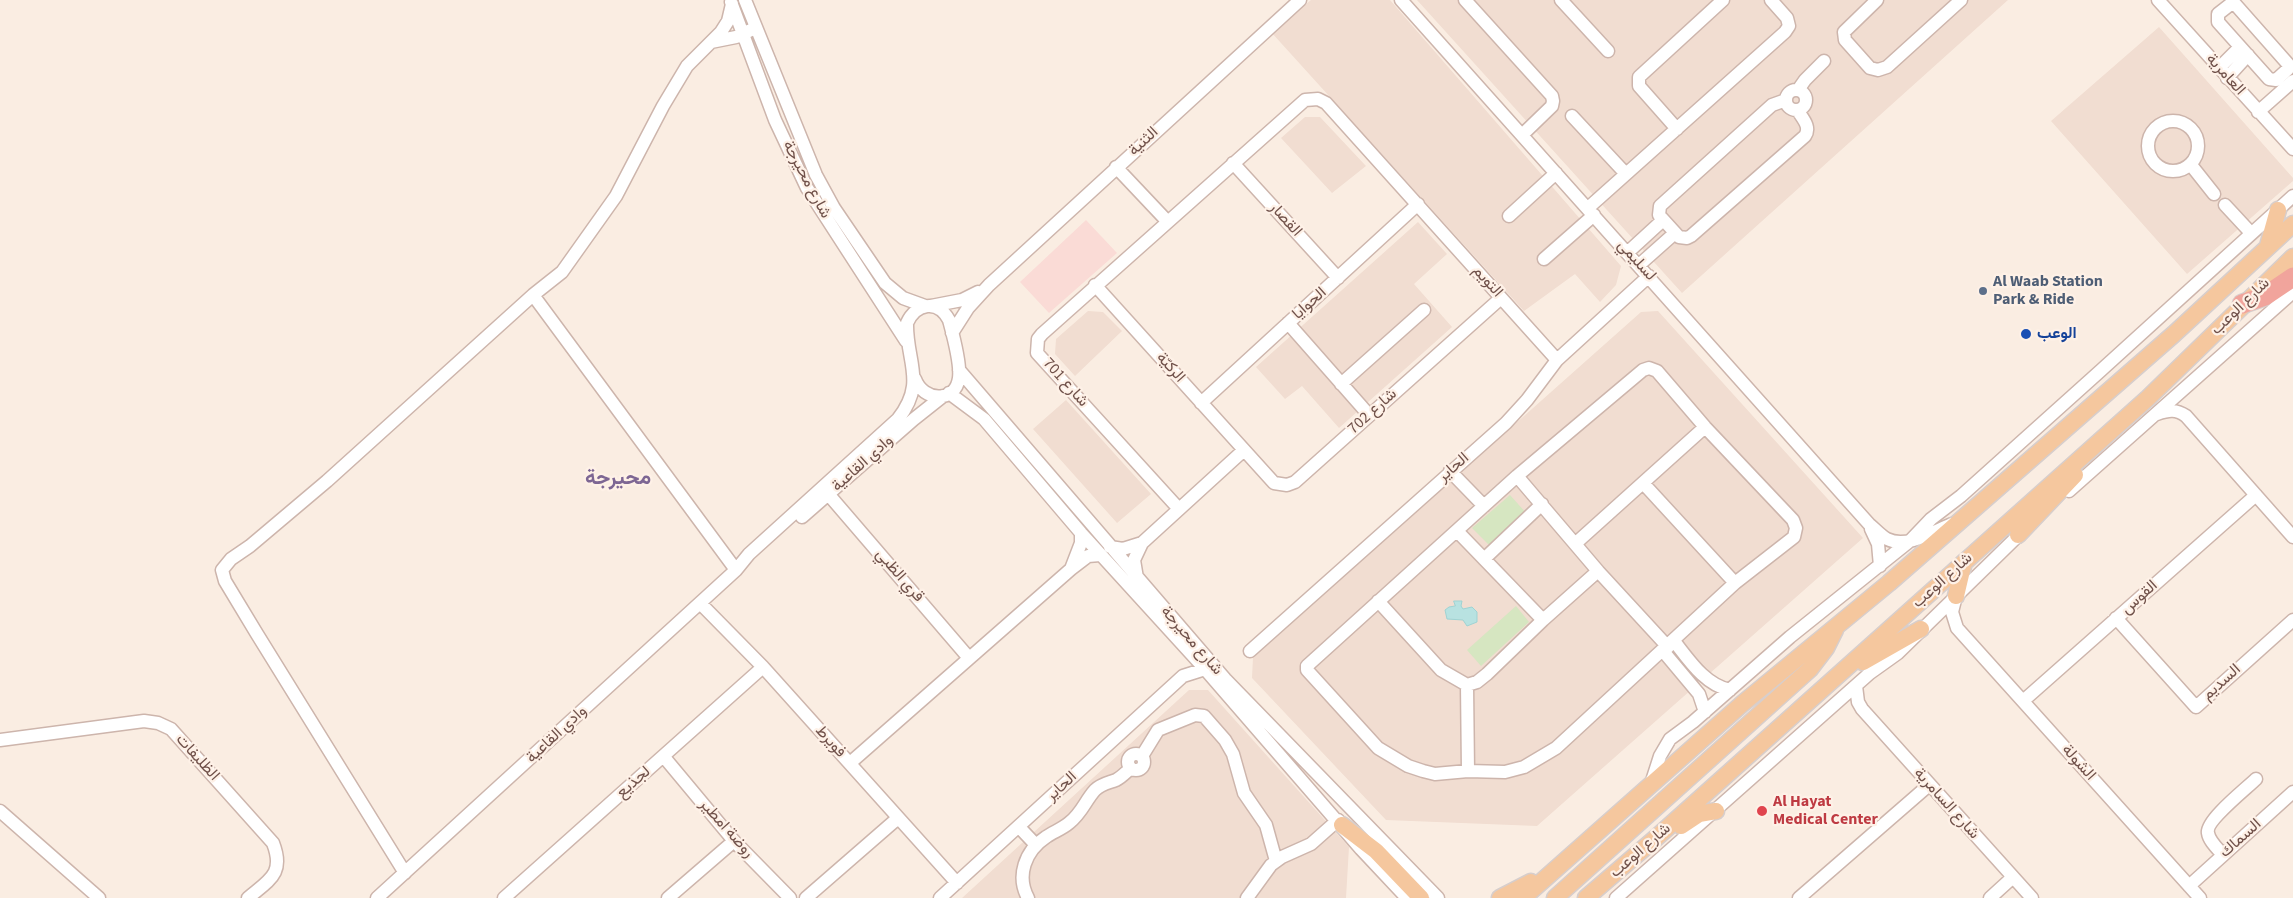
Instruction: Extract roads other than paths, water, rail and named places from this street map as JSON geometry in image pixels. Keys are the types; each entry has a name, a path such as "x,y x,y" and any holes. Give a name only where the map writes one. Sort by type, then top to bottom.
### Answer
{"highway":[{"path":"2242,304 2265,296 2293,277"}],"main road":[{"path":"2267,249 2278,210"},
{"name":"شارع الوعب","path":"1523,898 1742,704 1889,583 2174,334 2293,224"},
{"name":"شارع الوعب","path":"1586,898 1834,680 2148,398 2242,304 2293,257"},
{"path":"2018,535 2148,398"},
{"path":"1956,596 1964,562"},
{"path":"1555,898 1810,669 1826,648 1838,624"},
{"path":"1834,680 1921,629"},
{"path":"1657,837 1672,832 1699,814 1716,811"},
{"path":"1340,823 1376,851 1421,898"},
{"path":"1500,898 1557,867"}],"street":[{"name":"شارع محيرجة","path":"745,0 816,175 839,216 885,283 903,298 928,306"},
{"name":"الثنية","path":"952,333 968,308 988,285 1300,0"},
{"name":"لسليمي","path":"1401,0 1869,524 1890,540 1899,542 1911,540 1958,521"},
{"path":"1465,0 1552,96 1552,106 1522,135"},
{"path":"1561,0 1608,51"},
{"path":"1677,129 1639,86 1639,77 1722,0"},
{"path":"1544,258 1626,174 1785,32 1789,26 1787,18 1771,0"},
{"path":"1877,0 1844,32 1845,40 1870,68 1878,70 1887,67 1961,0"},
{"name":"العامرية","path":"2158,0 2293,149"},
{"name":"شارع محيرجة","path":"731,2 775,120 807,188 909,347"},
{"path":"405,873 225,581 222,570 231,559 250,546 326,482 533,295 562,272 616,196 663,106 687,66 721,32 728,21 731,2"},
{"path":"2230,4 2236,4 2289,67 2276,80 2271,80 2244,51 2217,20 2218,14 2230,4"},
{"path":"711,42 756,28"},
{"path":"2219,68 2244,51"},
{"path":"2228,78 2244,51"},
{"path":"1798,90 1824,61"},
{"path":"2258,112 2293,81"},
{"path":"1786,100 1788,107 1798,111 1807,126 1808,132 1692,236 1683,239 1675,233 1658,213 1660,206 1772,105 1786,100 1791,91 1798,90 1804,94 1807,101 1804,108 1798,111"},
{"name":"شارع 701","path":"1179,510 1037,353 1038,339 1095,285 1301,101 1309,98 1318,99 1326,103 1418,204"},
{"path":"1572,116 1626,174"},
{"path":"2172,120 2185,123 2190,127 2199,142 2198,154 2191,165 2180,171 2168,172 2157,166 2149,156 2147,144 2151,132 2160,124 2172,120"},
{"name":"القصار","path":"1232,163 1338,278"},
{"path":"2191,165 2214,194"},
{"path":"1116,167 1167,221"},
{"path":"1509,216 1556,173"},
{"name":"شارع الوعب","path":"1649,788 1666,744 1674,735 1705,712 1833,602 1911,540 1931,519 1975,483 2293,196"},
{"name":"الحوايا","path":"1201,403 1418,204"},
{"name":"التويم","path":"1418,204 1557,360"},
{"path":"2225,205 2251,233"},
{"path":"1627,252 1663,220"},
{"path":"1639,265 1675,233"},
{"name":"الحاير","path":"1250,651 1506,423 1557,360 1649,276"},
{"name":"الثنية","path":"928,306 962,300 988,285"},
{"name":"الركيّة","path":"1095,285 1244,450"},
{"name":"شارع الوعب","path":"1616,898 1878,666 1898,653 2018,535 2293,292"},
{"path":"533,295 736,570"},
{"name":"شارع 702","path":"1244,450 1274,483 1287,485 1295,482 1501,298"},
{"path":"915,379 907,323 917,309 928,306 937,308 946,315 952,333 959,370 957,383 946,395"},
{"path":"1341,384 1424,310"},
{"path":"1288,323 1369,415"},
{"path":"1646,369 1656,371 1705,427 1796,524 1794,537 1735,583 1668,647 1556,748 1542,757 1524,767 1505,772 1468,771 1435,774 1408,766 1378,748 1307,670 1307,666 1517,476 1646,369"},
{"name":"شارع محيرجة","path":"959,370 1185,647 1361,849 1407,898"},
{"name":"شارع محيرجة","path":"915,379 917,386 928,395 946,395 984,419 1081,534 1137,578 1225,679 1438,898"},
{"name":"وادي القاعية","path":"377,898 736,570 749,554 898,419 912,396 915,379"},
{"path":"2186,416 2182,401 2189,385"},
{"name":"وادي القاعية","path":"736,570 749,563 914,419 946,395"},
{"path":"2155,414 2172,410 2180,411 2186,416 2293,537"},
{"path":"1576,543 1705,427"},
{"path":"850,763 1071,569 1088,556 1105,551 1128,549 1142,543 1244,450"},
{"path":"1450,471 1484,506"},
{"path":"1517,476 1598,571 1668,647 1708,680 1730,690"},
{"path":"1643,483 1735,583"},
{"name":"قري الظبي","path":"828,495 969,658"},
{"name":"القوس","path":"2023,701 2256,495"},
{"path":"1484,559 1542,504"},
{"name":"لسليمي","path":"1869,524 1878,544 1880,566"},
{"path":"1457,531 1543,620"},
{"path":"1071,569 1081,543 1081,534"},
{"path":"1137,578 1134,560 1142,543"},
{"path":"1378,601 1441,670 1467,685 1477,682 1487,674 1598,571"},
{"path":"1956,596 1952,612 1957,628"},
{"name":"فويرط","path":"700,603 763,667 957,883"},
{"name":"السديم","path":"2116,618 2196,707 2293,620"},
{"path":"1921,629 1929,624 1939,622 1948,623 1957,628"},
{"name":"الشولة","path":"1957,628 2200,898"},
{"path":"1183,676 1186,660 1185,647"},
{"path":"1668,647 1697,690 1703,702 1705,712"},
{"name":"لجذيع","path":"504,898 763,667"},
{"name":"الحاير","path":"940,898 1183,676 1205,669"},
{"path":"1467,685 1468,771"},
{"name":"شارع السامرية","path":"1856,686 1858,702 1862,708 2032,898"},
{"path":"1835,704 1847,702 1862,708"},
{"path":"1028,898 1023,882 1023,869 1028,855 1036,845 1080,814 1097,788 1122,776 1131,768 1138,770 1142,767 1144,760 1142,756 1158,730 1195,715 1204,716 1225,740 1233,754 1244,793 1266,825 1276,861"},
{"name":"الظليفات","path":"0,740 144,721 158,723 170,729 273,843 278,859 275,875 248,898"},
{"name":"روضة امطير","path":"664,757 734,841 790,898"},
{"path":"2223,855 2210,838 2207,832 2208,827 2215,817 2256,779"},
{"path":"1799,898 1929,785"},
{"name":"السماك","path":"2189,886 2293,792"},
{"path":"0,812 99,898"},
{"path":"806,898 898,818"},
{"path":"1248,898 1266,870 1276,861 1311,844 1340,823"},
{"path":"1018,827 1036,845"},
{"path":"668,898 734,841"},
{"path":"1990,898 2013,877"}],"water":[{"path":"1454,601 1462,601 1461,606 1463,609 1472,607 1477,612 1477,622 1467,626 1463,620 1447,619 1445,610 1455,606"}],"place":[{"name":"Al Waab Station Park & Ride","path":"1983,291"},
{"name":"الوعب","path":"2026,334"},
{"name":"Al Hayat Medical Center","path":"1762,811"}],"district":[{"name":"محيرجة","path":"618,479"}]}
